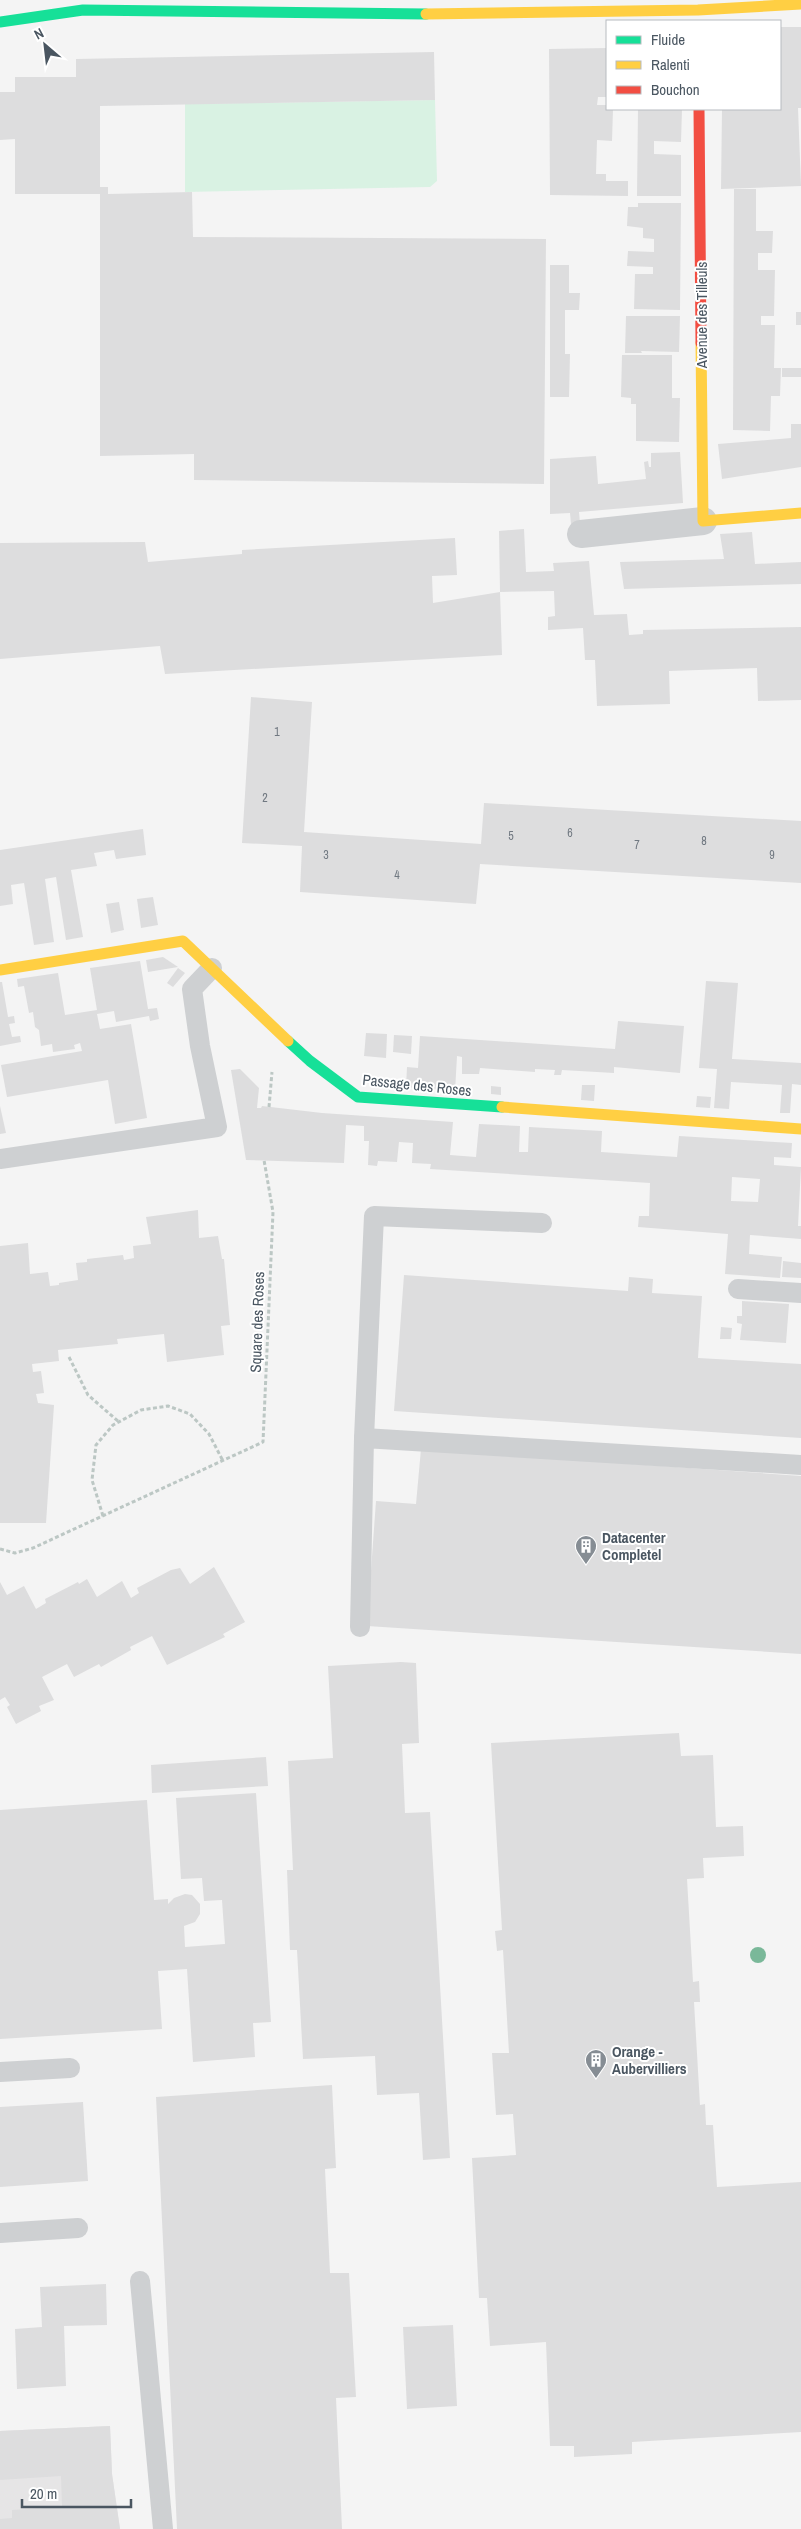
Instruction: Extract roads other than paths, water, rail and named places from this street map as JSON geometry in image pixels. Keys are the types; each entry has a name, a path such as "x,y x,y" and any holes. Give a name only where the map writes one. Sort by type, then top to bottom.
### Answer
{"street":[{"path":"0,22 84,10 698,15 801,4"},
{"name":"Avenue des Tilleuls","path":"699,110 703,521"},
{"path":"581,534 801,513"},
{"name":"Passage des Roses","path":"0,970 183,941 310,1061 358,1097 801,1129"}],"lane":[{"path":"0,1159 217,1128 200,1046 192,989 212,968"},
{"path":"360,1627 364,1438 374,1216 542,1223"},
{"path":"738,1289 801,1294"},
{"path":"364,1438 801,1466"},
{"path":"0,2072 70,2068"},
{"path":"0,2233 78,2228"},
{"path":"140,2281 163,2529"}],"place":[{"name":"Datacenter Completel","path":"586,1565"},
{"name":"Orange - Aubervilliers","path":"596,2079"}]}
